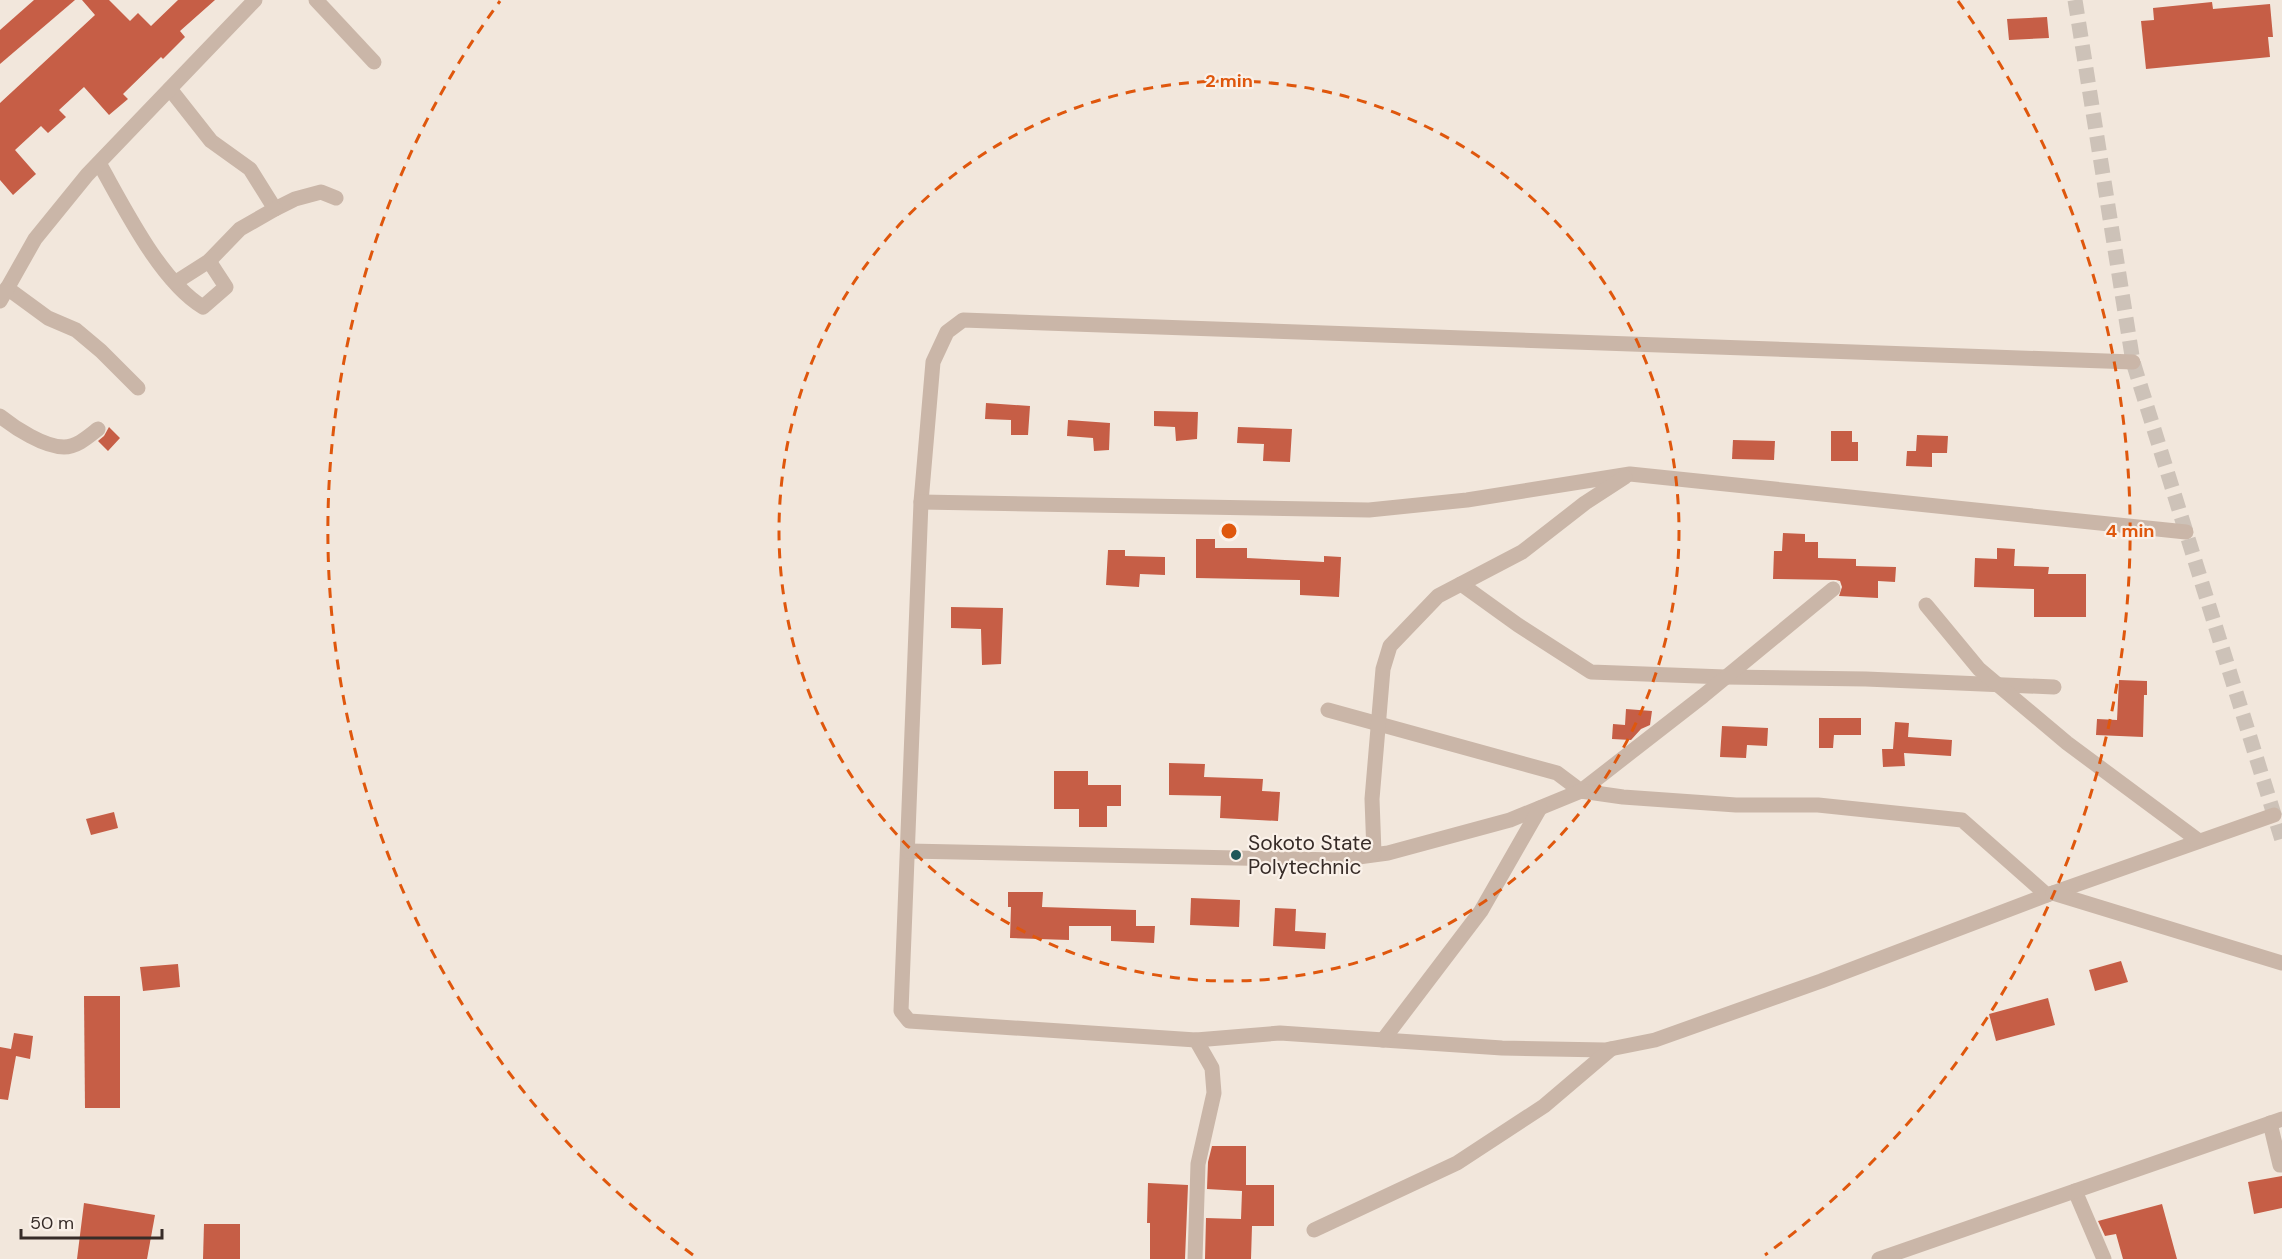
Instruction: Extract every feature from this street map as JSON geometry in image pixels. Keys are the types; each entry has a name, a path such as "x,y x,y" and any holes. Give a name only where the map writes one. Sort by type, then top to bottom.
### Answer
{"street":[{"path":"138,388 76,330 4,295 35,239 99,163 255,0"},
{"path":"316,0 374,62"},
{"path":"170,89 211,141 250,169 275,209"},
{"path":"99,163 132,222 163,268 193,301 203,307 226,287 209,261"},
{"path":"176,282 209,261 240,229 275,209 295,199 321,192 336,198"},
{"path":"2133,362 963,320 947,332 933,362 921,502 901,1011 909,1021 1196,1040 1280,1033 1502,1048 1611,1048 1666,1036 1821,981 2050,894 2274,815"},
{"path":"0,416 13,427 33,437 65,447 83,440 98,429"},
{"path":"921,502 1369,510 1467,500 1630,474 2186,532"},
{"path":"1374,853 1372,799 1383,669 1390,646 1437,596 1522,552 1585,503 1630,474"},
{"path":"1461,584 1518,625 1591,672 1866,679 2054,687"},
{"path":"908,851 1336,860 1374,853 1388,853 1510,820 1581,791 1833,589"},
{"path":"1926,605 1979,669 2067,743 2199,841"},
{"path":"1328,710 1557,773 1581,791 1623,797 1736,805 1818,805 1962,820 2050,894 2282,963"},
{"path":"1383,1040 1480,911 1540,808"},
{"path":"1195,1259 1197,1164 1214,1093 1212,1068 1196,1040"},
{"path":"1314,1230 1457,1163 1544,1106 1611,1048"},
{"path":"1879,1259 2276,1121 2280,1165 2282,1165"},
{"path":"2075,1191 2104,1259"}],"building":[{"path":"34,0 75,0 0,64 0,30"},
{"path":"82,0 109,0 130,21 138,13 151,26 178,0 215,0 180,31 185,37 123,94 128,99 109,115 84,87 59,110 66,117 48,133 41,126 15,150 36,174 13,195 0,180 0,103 95,15"},
{"path":"2212,2 2213,9 2270,4 2273,37 2268,37 2270,57 2146,69 2141,21 2154,20 2153,8"},
{"path":"2047,17 2049,38 2009,40 2007,19"},
{"path":"986,403 1030,406 1028,435 1011,435 1011,420 985,419"},
{"path":"1154,411 1198,412 1197,439 1176,441 1175,427 1154,426"},
{"path":"1068,420 1110,423 1109,450 1094,451 1093,438 1067,436"},
{"path":"109,427 120,438 108,451 98,441"},
{"path":"1238,427 1292,429 1290,462 1263,461 1264,444 1237,443"},
{"path":"1831,431 1852,431 1852,442 1858,442 1858,461 1831,461"},
{"path":"1917,435 1948,436 1947,453 1932,453 1932,467 1906,466 1907,451 1916,451"},
{"path":"1733,440 1775,441 1774,460 1732,459"},
{"path":"1783,533 1805,534 1805,542 1818,542 1818,558 1856,559 1856,566 1896,567 1895,582 1878,581 1878,598 1839,596 1842,587 1840,581 1836,580 1773,579 1774,551 1782,551"},
{"path":"1196,539 1215,539 1215,548 1247,548 1247,558 1324,562 1324,556 1341,557 1339,597 1300,595 1300,580 1196,578"},
{"path":"1997,548 2015,549 2014,566 2049,567 2048,574 2086,574 2086,617 2034,617 2034,589 1974,587 1975,558 1997,559"},
{"path":"1108,550 1125,550 1125,556 1165,557 1165,575 1140,574 1139,587 1106,585"},
{"path":"951,607 1003,608 1001,664 982,665 981,629 951,628"},
{"path":"2119,680 2147,681 2147,695 2144,695 2143,737 2096,735 2097,719 2117,720"},
{"path":"1626,709 1652,711 1650,725 1641,729 1631,740 1612,739 1613,724 1625,725"},
{"path":"1819,718 1861,718 1861,735 1834,735 1833,748 1819,748"},
{"path":"1895,722 1909,723 1908,737 1952,740 1951,756 1904,753 1905,766 1883,767 1882,749 1893,749"},
{"path":"1722,726 1768,728 1767,746 1747,745 1746,758 1720,757"},
{"path":"1169,763 1205,764 1204,777 1263,779 1262,791 1280,792 1278,821 1220,818 1221,796 1169,795"},
{"path":"1054,771 1088,771 1088,785 1121,785 1121,806 1107,806 1107,827 1079,827 1079,809 1054,809"},
{"path":"114,812 118,828 91,835 86,819"},
{"path":"1008,892 1043,892 1042,907 1136,910 1136,926 1155,926 1154,943 1111,941 1111,926 1069,926 1069,940 1010,938 1011,907 1008,907"},
{"path":"1191,898 1240,900 1239,927 1190,925"},
{"path":"1275,908 1296,909 1295,931 1326,933 1325,949 1273,946"},
{"path":"2121,961 2128,982 2095,991 2089,970"},
{"path":"178,964 180,987 143,991 140,967"},
{"path":"84,996 120,996 120,1108 85,1108"},
{"path":"2048,998 2055,1025 1996,1041 1989,1014"},
{"path":"14,1033 33,1036 30,1059 16,1056 8,1100 0,1099 0,1047 11,1049"},
{"path":"1212,1146 1246,1146 1246,1185 1274,1185 1274,1226 1252,1226 1251,1259 1205,1259 1206,1218 1241,1219 1242,1191 1207,1189 1208,1162"},
{"path":"2282,1176 2282,1208 2254,1214 2248,1182"},
{"path":"1148,1183 1188,1185 1185,1259 1150,1259 1150,1223 1147,1223"},
{"path":"84,1203 155,1215 147,1259 77,1259"},
{"path":"2162,1204 2177,1259 2123,1259 2116,1234 2105,1236 2098,1221"},
{"path":"204,1224 240,1224 240,1259 203,1259"}],"tunnel":[{"path":"2075,0 2133,362 2282,840"}],"place":[{"name":"Sokoto State Polytechnic","path":"1236,855"}]}
